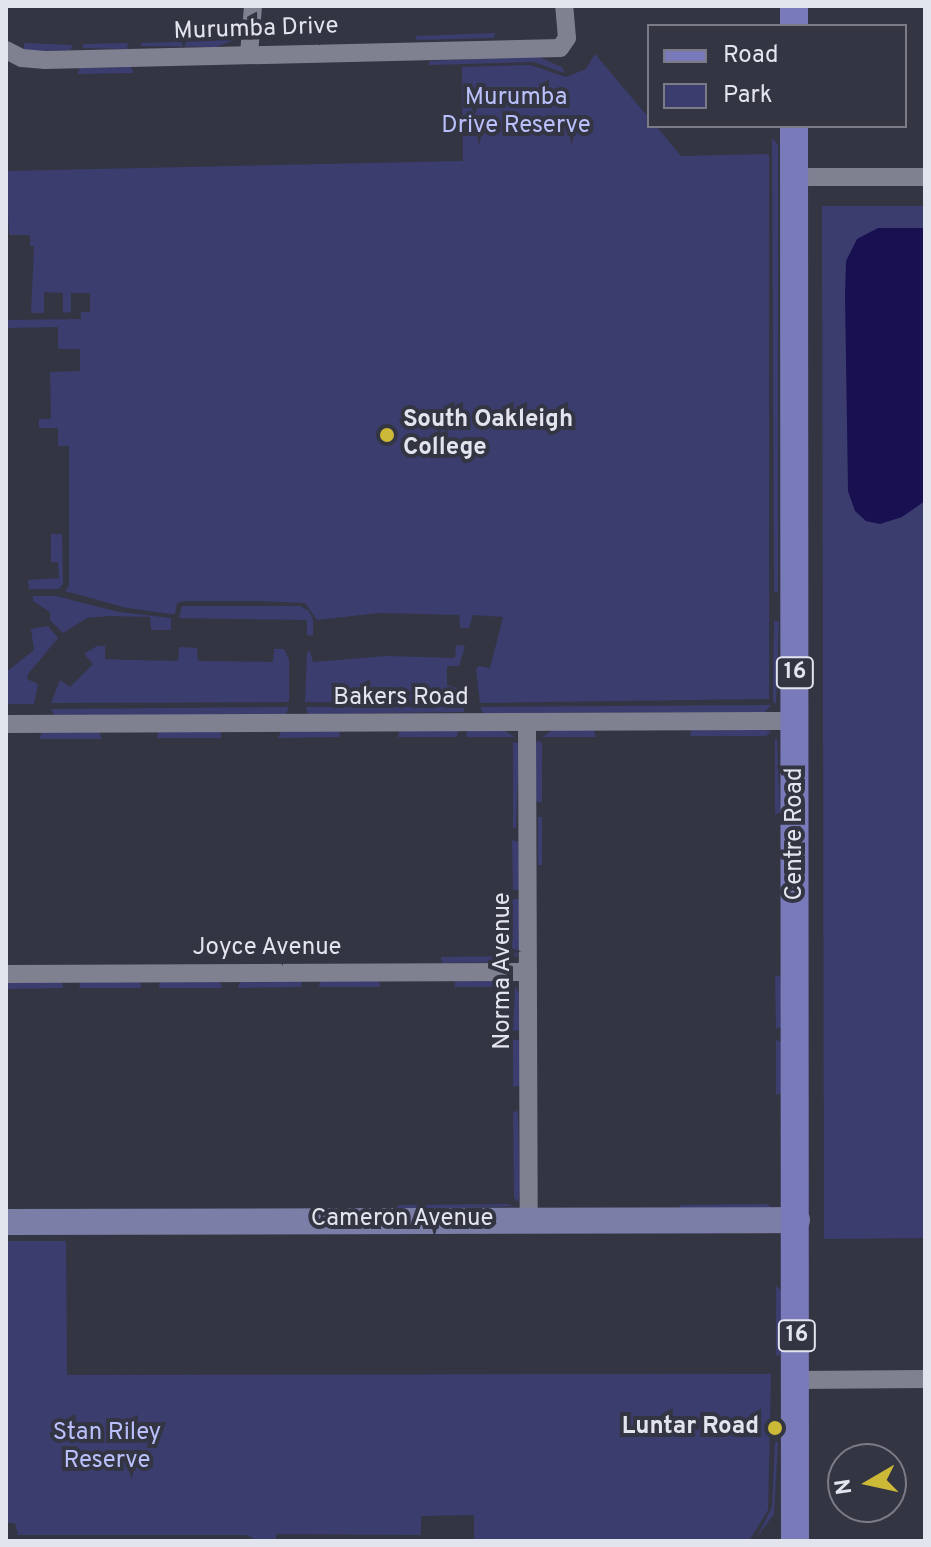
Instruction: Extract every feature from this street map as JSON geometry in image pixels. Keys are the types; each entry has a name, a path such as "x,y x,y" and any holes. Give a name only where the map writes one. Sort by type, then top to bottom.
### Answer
{"main road":[{"name":"Centre Road","path":"794,128 795,1541"}],"street":[{"path":"249,54 253,6"},
{"name":"Murumba Drive","path":"6,50 33,60 560,48 567,38 564,6"},
{"path":"794,177 925,177"},
{"name":"Bakers Road","path":"6,724 796,721"},
{"name":"Norma Avenue","path":"527,722 529,1219"},
{"name":"Joyce Avenue","path":"6,974 528,972"},
{"name":"Cameron Avenue","path":"6,1222 797,1220"},
{"path":"797,1380 925,1379"}],"green space":[{"path":"496,33 493,38 417,40 415,36"},
{"path":"234,40 216,47 141,46 141,43"},
{"path":"24,43 72,45 71,50 32,51 24,49"},
{"path":"128,43 127,49 83,48 83,44"},
{"name":"South Oakleigh College","path":"595,54 647,116 647,128 658,128 681,156 769,154 769,699 480,703 476,669 479,666 490,668 503,617 473,615 469,628 460,628 459,615 379,613 317,620 305,603 258,601 184,601 177,603 175,614 172,614 127,608 65,591 69,586 69,446 58,446 58,428 39,428 39,419 51,419 50,372 80,371 80,349 58,349 58,327 8,328 6,371 6,320 81,319 81,312 90,312 90,293 71,293 71,312 63,313 63,293 44,292 44,313 31,313 34,246 30,246 30,235 9,235 6,171 463,161 462,67 530,65 566,77 586,69"},
{"path":"537,56 563,68 564,73 534,62 429,65 429,61"},
{"path":"131,67 134,73 77,74 80,68"},
{"path":"772,138 778,145 778,592 774,592"},
{"path":"822,206 925,206 925,1238 824,1239"},
{"path":"51,534 62,534 63,584 59,589 29,589 28,580 59,578 58,562 51,562"},
{"path":"33,596 56,596 119,612 171,618 171,630 151,630 150,617 110,616 87,618 63,633 50,620 50,612 33,601"},
{"path":"182,606 300,606 309,611 313,620 313,636 307,635 307,620 179,618"},
{"path":"774,621 779,621 776,704 773,702"},
{"path":"48,626 58,638 28,674 27,679 38,684 34,704 6,704 6,672 34,650 31,629"},
{"path":"456,645 465,646 459,666 447,666 447,685 460,689 464,703 305,702 307,653 310,651 313,662 386,656 455,658"},
{"path":"97,646 105,646 105,659 178,661 179,647 197,648 198,661 273,662 274,649 284,649 289,659 289,702 51,703 60,680 70,687 93,664 84,654"},
{"path":"771,705 765,712 483,713 480,707"},
{"path":"289,707 286,714 54,715 51,709"},
{"path":"306,707 464,707 464,712 308,714"},
{"path":"503,730 515,737 466,737 467,731"},
{"path":"553,730 594,730 596,737 542,737"},
{"path":"691,730 771,732 766,736 690,736"},
{"path":"281,731 340,733 339,737 278,738"},
{"path":"399,731 458,731 457,737 398,737"},
{"path":"42,732 100,732 101,739 39,739"},
{"path":"158,732 221,732 221,738 157,738"},
{"path":"777,737 780,812 775,815 775,740"},
{"path":"539,740 542,744 542,803 536,801 536,743"},
{"path":"513,742 518,743 519,749 516,828 513,828"},
{"path":"538,817 542,817 542,865 538,865"},
{"path":"512,840 519,842 519,890 513,890"},
{"path":"512,899 519,899 520,942 516,958 512,951"},
{"path":"509,956 506,962 442,963 441,957"},
{"path":"775,975 781,977 781,1027 776,1029"},
{"path":"379,980 380,987 319,987 320,981"},
{"path":"456,980 506,981 509,987 454,987"},
{"path":"62,981 63,988 6,989 6,982"},
{"path":"81,981 140,981 141,988 79,988"},
{"path":"160,981 220,981 222,988 159,988"},
{"path":"240,981 302,982 301,987 238,988"},
{"path":"515,986 519,993 520,1030 513,1031"},
{"path":"513,1039 520,1041 520,1086 513,1087"},
{"path":"776,1040 781,1042 781,1093 776,1095"},
{"path":"518,1111 518,1202 514,1198 513,1112"},
{"path":"767,1204 772,1208 680,1208 680,1205"},
{"path":"397,1205 514,1206 398,1210"},
{"name":"Stan Riley Reserve","path":"6,1241 66,1241 67,1375 771,1374 768,1510 749,1541 474,1541 474,1515 421,1516 421,1535 276,1534 276,1541 259,1541 246,1535 18,1535 15,1523 6,1523"},
{"path":"776,1286 781,1290 781,1354 776,1356"},
{"path":"775,1442 778,1442 774,1514 757,1537 772,1507"}],"shaded area":[{"path":"878,228 925,228 925,501 902,517 880,524 866,521 855,511 848,491 845,295 846,261 857,239"}],"place":[{"name":"South Oakleigh College","path":"387,435"},
{"name":"Luntar Road","path":"775,1428"}],"park label":[{"name":"Murumba Drive Reserve","path":"516,113"}]}
